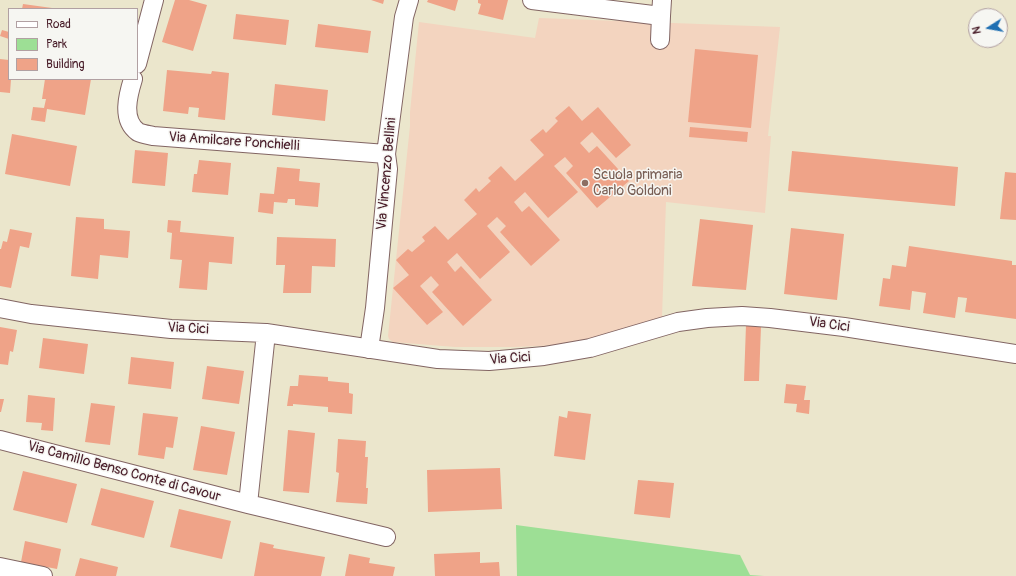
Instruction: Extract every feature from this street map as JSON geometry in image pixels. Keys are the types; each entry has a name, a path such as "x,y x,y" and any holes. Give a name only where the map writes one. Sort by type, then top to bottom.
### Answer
{"street":[{"path":"138,60 154,0"},
{"name":"Via Vincenzo Bellini","path":"369,349 375,308 388,169 386,154 404,18 409,0"},
{"path":"532,0 662,8 660,40"},
{"name":"Via Amilcare Ponchielli","path":"133,80 127,111 131,123 138,132 153,136 386,154"},
{"name":"Via Cici","path":"0,308 30,314 171,329 266,333 438,360 489,361 536,357 590,348 678,322 742,316 844,327 1016,354"},
{"path":"248,504 266,333"},
{"name":"Via Camillo Benso Conte di Cavour","path":"0,440 248,504 386,537"},
{"path":"0,566 43,576"}],"shaded area":[{"name":"Scuola primaria Carlo Goldoni","path":"539,18 780,27 768,136 771,136 765,213 666,202 662,317 632,331 561,345 455,347 393,342 388,336 410,126 410,112 419,22 535,38"}],"green space":[{"path":"516,525 740,555 750,575 764,576 517,576"}],"building":[{"path":"175,0 189,0 207,5 193,51 162,42"},
{"path":"371,0 384,0 383,4"},
{"path":"428,0 458,0 455,11 427,2"},
{"path":"478,0 508,0 503,20 478,14 481,4 478,3"},
{"path":"23,4 52,8 22,8"},
{"path":"236,14 289,20 286,45 233,39"},
{"path":"318,24 371,31 368,53 315,47"},
{"path":"2,30 8,32 8,39 0,36"},
{"path":"695,49 758,55 751,128 688,122"},
{"path":"0,59 8,60 8,80 11,80 10,93 0,92"},
{"path":"167,70 211,74 212,71 229,73 225,120 198,117 199,108 189,107 188,114 163,111"},
{"path":"45,80 91,80 85,115 47,109 45,122 31,120 33,107 44,108 46,99 42,99"},
{"path":"275,84 328,90 325,121 272,115"},
{"path":"569,106 582,121 598,107 631,145 616,158 592,132 580,143 589,153 597,146 629,181 597,208 566,173 573,166 565,157 554,166 578,192 548,218 525,192 514,202 522,212 529,206 560,240 531,266 500,232 506,226 497,217 487,226 510,252 480,279 457,253 447,262 455,272 461,266 492,300 463,326 432,292 439,285 431,276 420,286 443,312 427,325 393,288 409,275 396,260 408,249 412,252 425,241 422,237 435,226 448,240 477,214 464,200 476,188 479,192 491,181 488,178 501,166 515,181 544,155 530,140 543,129 546,133 558,121 555,118"},
{"path":"690,127 748,132 747,142 689,137"},
{"path":"12,134 77,146 70,186 5,174"},
{"path":"135,150 168,153 165,186 132,183"},
{"path":"792,151 958,167 955,206 788,191"},
{"path":"199,160 231,163 228,195 192,192 194,174 197,174"},
{"path":"277,167 300,169 299,181 320,183 318,207 295,205 295,199 288,199 287,203 274,202 273,214 258,212 260,193 274,194"},
{"path":"1005,172 1016,173 1016,220 1000,219"},
{"path":"76,217 104,219 104,229 130,231 128,258 100,255 98,279 71,276"},
{"path":"700,219 753,225 746,290 692,286"},
{"path":"168,220 181,221 180,232 234,237 232,264 209,262 207,290 179,288 182,260 170,259 172,233 167,232"},
{"path":"791,228 844,234 837,300 784,294"},
{"path":"10,229 32,233 29,248 20,246 11,288 0,286 0,249 3,241 7,242"},
{"path":"277,237 336,239 335,267 312,266 311,293 283,293 285,265 276,265"},
{"path":"909,246 1012,261 1012,265 1016,265 1016,319 965,312 967,298 958,297 955,318 923,313 926,293 912,291 910,310 879,306 883,278 890,279 892,265 906,267"},
{"path":"746,325 761,326 759,381 744,381"},
{"path":"0,327 17,330 13,352 10,351 8,365 0,364"},
{"path":"43,338 88,344 84,374 39,368"},
{"path":"131,357 174,362 171,389 128,384"},
{"path":"207,366 244,371 239,404 202,399"},
{"path":"299,375 328,377 328,381 349,383 349,393 353,394 352,414 328,412 328,407 293,404 293,406 287,406 290,386 298,386"},
{"path":"786,384 806,386 804,400 810,400 809,414 796,412 797,404 784,403"},
{"path":"28,395 55,398 53,431 41,430 42,423 26,422"},
{"path":"0,399 4,399 1,412 0,412"},
{"path":"91,403 115,406 110,445 85,442"},
{"path":"568,411 591,414 585,460 554,456 559,416 567,418"},
{"path":"143,413 178,417 173,448 166,447 164,459 138,455"},
{"path":"201,426 235,432 227,475 193,470"},
{"path":"288,430 315,433 309,493 283,491"},
{"path":"338,439 366,441 365,457 368,457 366,488 368,488 367,504 336,502 339,473 336,472"},
{"path":"500,468 502,509 428,512 427,470"},
{"path":"23,471 77,484 67,523 13,510"},
{"path":"638,480 674,483 670,518 634,514"},
{"path":"101,488 154,501 144,538 91,525"},
{"path":"179,509 231,521 222,559 170,547"},
{"path":"25,541 61,549 57,569 21,562"},
{"path":"260,542 274,545 273,548 325,557 321,576 254,576"},
{"path":"480,552 480,563 499,562 500,576 435,576 434,554"},
{"path":"349,554 370,558 369,563 395,567 393,576 345,576"},
{"path":"80,558 118,567 116,576 75,576"}],"place":[{"name":"Scuola primaria Carlo Goldoni","path":"585,183"}]}
